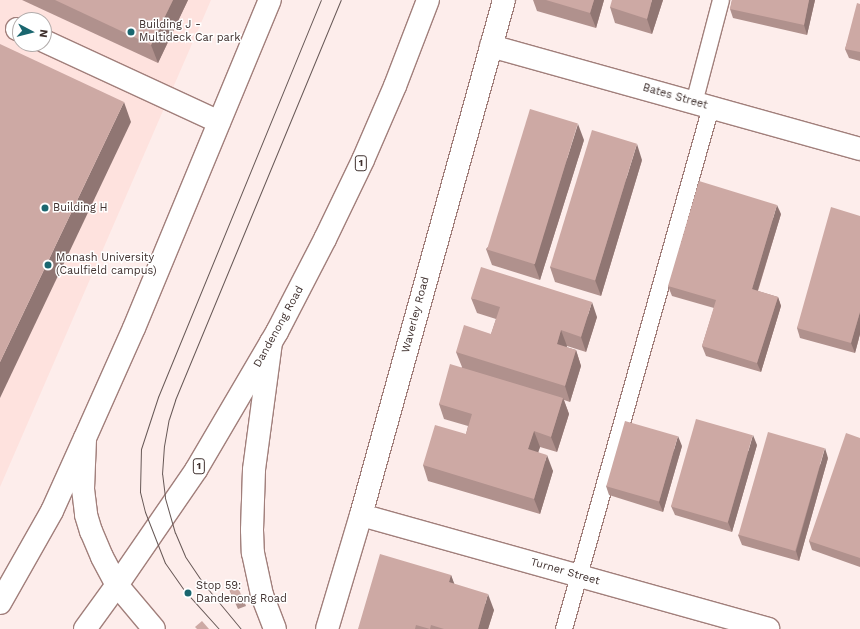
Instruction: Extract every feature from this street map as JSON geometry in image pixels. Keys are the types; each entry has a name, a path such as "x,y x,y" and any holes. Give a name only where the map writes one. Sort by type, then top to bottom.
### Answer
{"main road":[{"path":"0,603 52,511 85,438 137,320 270,0"},
{"name":"Dandenong Road","path":"85,629 118,585 196,470 271,342 325,239 362,160 395,86 428,0"},
{"name":"Waverley Road","path":"326,629 361,515 504,0"},
{"path":"52,45 219,122"},
{"name":"Bates Street","path":"491,46 860,149"},
{"path":"271,342 254,470 252,530 253,552 262,595 275,629"},
{"path":"85,438 83,478 86,515 102,558 118,585 154,629"},
{"name":"Turner Street","path":"361,515 768,629"}],"lane":[{"path":"564,629 702,105 721,0"}],"shaded area":[{"name":"Monash University (Caulfield campus)","path":"0,0 211,0 0,487"}],"building":[{"path":"55,0 173,0 151,45"},
{"path":"546,0 594,0 590,13"},
{"path":"612,0 652,0 647,19 610,7"},
{"path":"732,0 809,0 804,25 730,9"},
{"path":"857,3 860,4 860,52 845,49"},
{"name":"Building H","path":"0,44 12,50 12,52 17,52 124,102 0,362"},
{"path":"530,109 578,124 535,264 487,250"},
{"path":"592,130 637,144 595,280 550,267"},
{"path":"699,181 777,205 752,289 778,297 757,363 702,346 716,300 668,286"},
{"path":"831,207 860,216 860,312 851,343 797,328"},
{"path":"481,267 592,302 581,337 561,330 557,344 576,350 565,386 456,352 464,325 491,334 500,307 471,298"},
{"path":"450,364 563,398 551,437 534,431 528,449 547,455 534,499 423,465 435,425 466,434 472,414 439,404"},
{"path":"696,419 753,435 728,523 671,506"},
{"path":"625,421 678,436 659,502 606,486"},
{"path":"768,432 825,448 795,551 739,535"},
{"path":"846,433 860,438 860,558 809,541"},
{"path":"380,554 451,575 449,582 488,594 478,629 444,629 431,625 430,629 416,625 415,629 358,629"},
{"path":"235,581 244,601 237,604 227,585"},
{"path":"202,621 209,629 197,629 195,627"}],"tram line":[{"path":"219,629 184,590 165,563 145,512 140,492 141,449 158,397 321,0"},
{"path":"241,629 203,583 185,556 175,533 165,497 162,474 164,446 169,419 175,400 341,0"}],"place":[{"name":"Building J - Multideck Car park","path":"131,32"},
{"name":"Building H","path":"45,208"},
{"name":"Monash University (Caulfield campus)","path":"48,265"},
{"name":"Stop 59: Dandenong Road","path":"188,593"}]}
